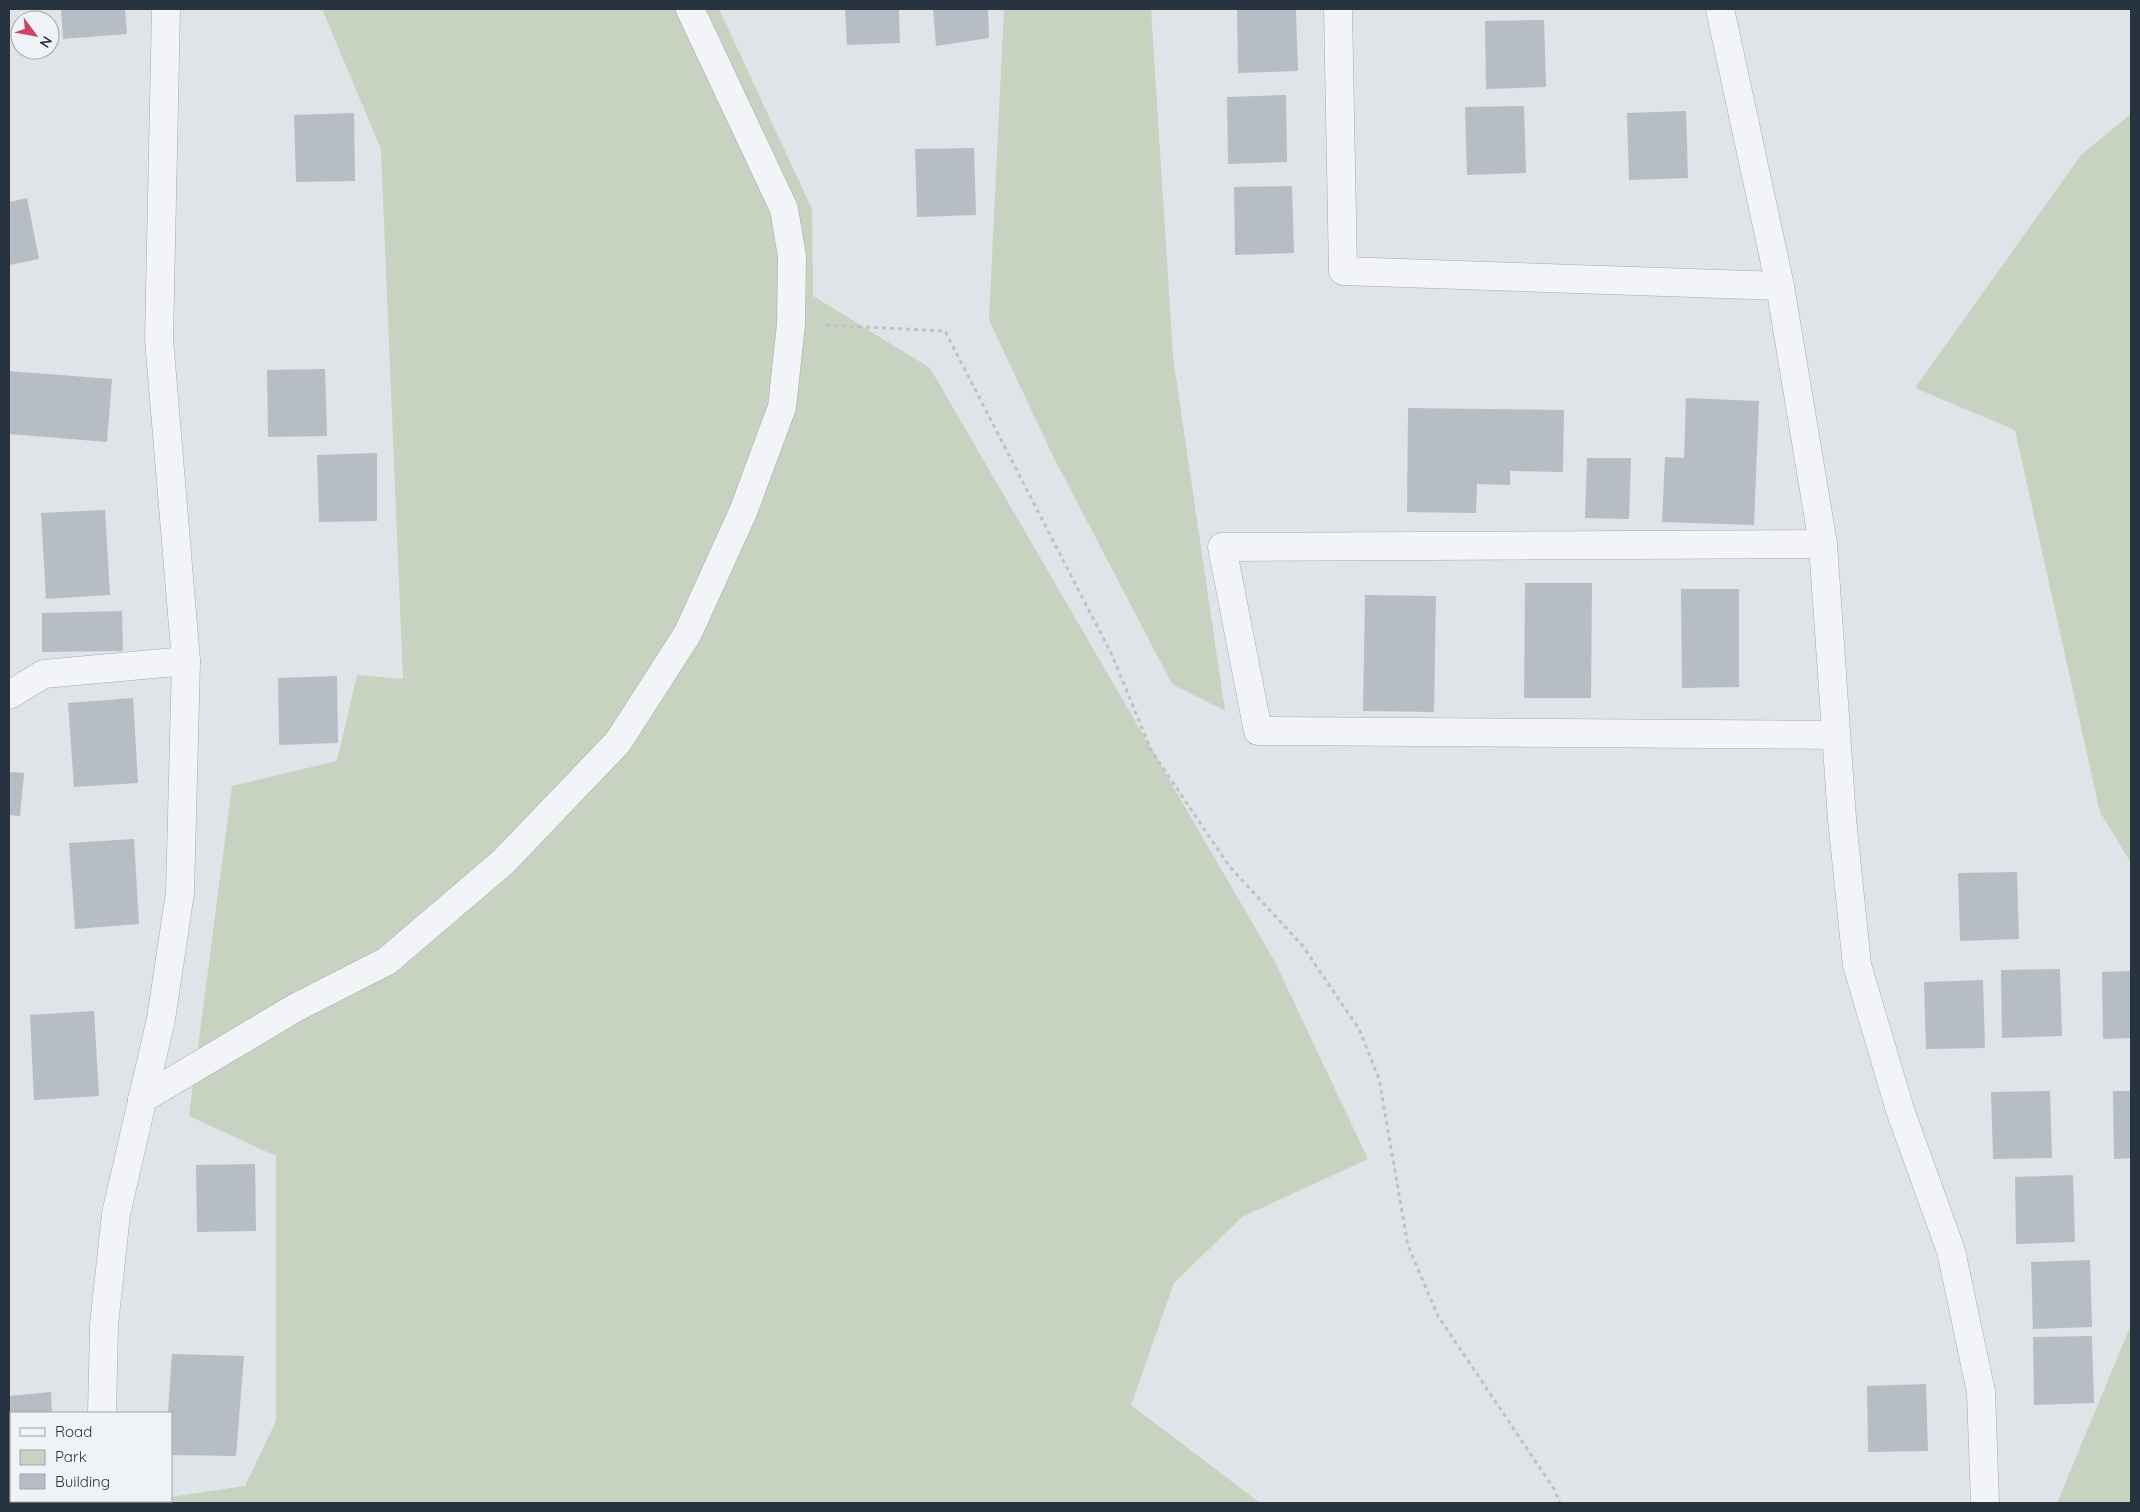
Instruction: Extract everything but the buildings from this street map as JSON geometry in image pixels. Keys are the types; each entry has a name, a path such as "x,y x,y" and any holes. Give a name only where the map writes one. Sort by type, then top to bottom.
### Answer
{"street":[{"path":"102,1412 104,1325 116,1214 161,1019 180,893 186,661 159,339 166,9"},
{"path":"142,1099 295,1008 387,962 503,862 618,742 688,633 743,512 782,407 791,324 792,256 784,209 690,9"},
{"path":"1338,9 1343,271 1780,286"},
{"path":"1720,9 1780,286 1823,544 1835,734 1857,966 1900,1110 1951,1251 1981,1392 1985,1503"},
{"path":"1823,544 1222,547 1258,730 1835,734"},
{"path":"9,695 44,674 186,661"}],"path":[{"path":"791,324 945,331 1112,655 1151,750 1229,866 1302,945 1359,1029 1379,1079 1408,1246 1438,1316 1554,1489 1560,1503"}],"green space":[{"path":"322,9 719,9 812,209 813,296 930,368 1275,962 1368,1159 1242,1217 1174,1283 1131,1405 1260,1503 163,1503 172,1502 172,1497 245,1486 276,1421 276,1156 189,1116 232,786 337,761 357,675 403,679 381,149"},
{"path":"1004,9 1151,9 1173,357 1225,711 1172,684 1052,454 989,320"},
{"path":"2131,114 2131,863 2100,812 2015,430 1915,388 2081,155"},
{"path":"2131,1325 2131,1503 2057,1503"}]}
